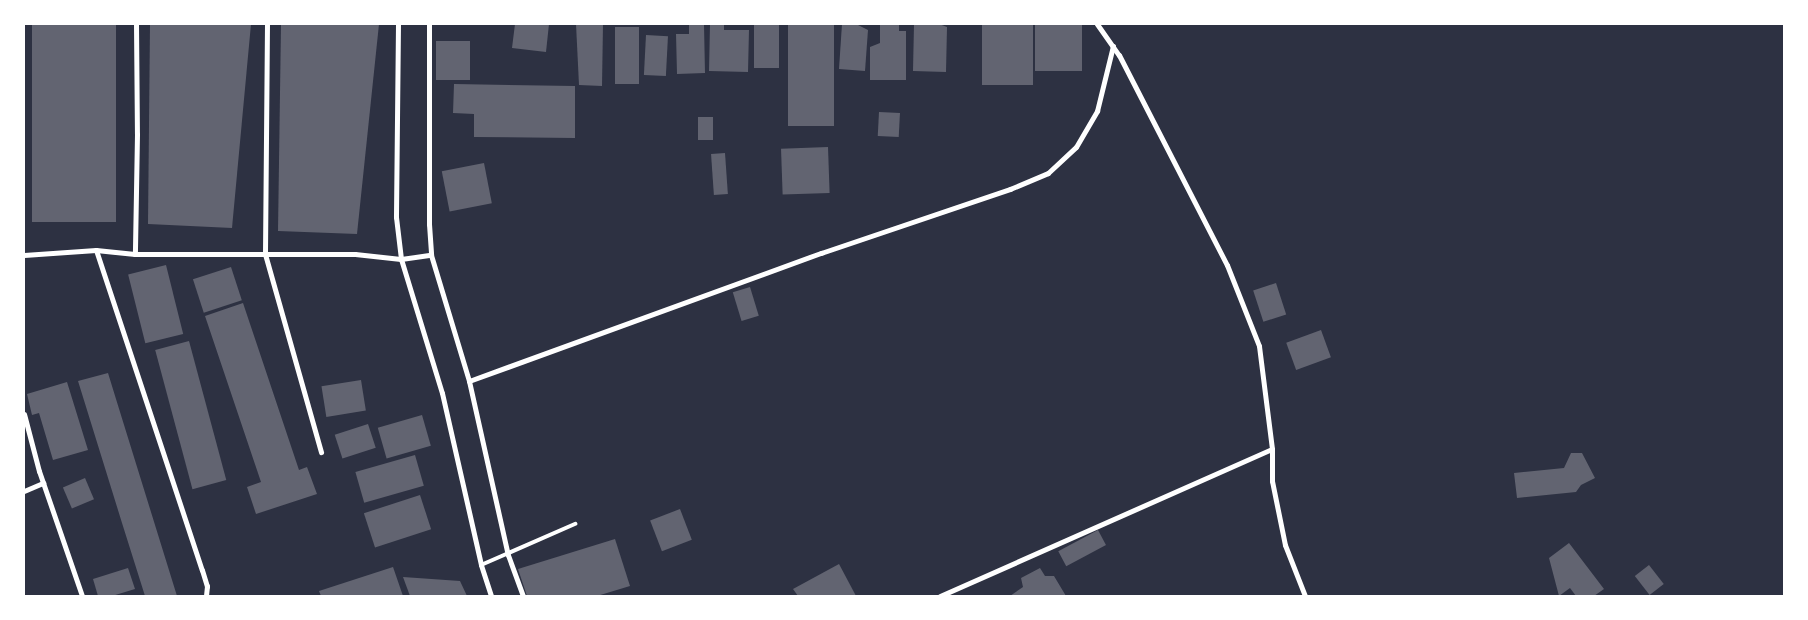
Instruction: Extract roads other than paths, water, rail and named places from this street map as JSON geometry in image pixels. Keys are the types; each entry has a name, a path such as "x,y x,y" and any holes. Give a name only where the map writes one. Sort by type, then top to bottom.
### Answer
{"street":[{"path":"134,254 137,134 136,24"},
{"path":"267,24 265,254 321,452"},
{"path":"398,24 396,217 401,259 442,393 481,565 491,596"},
{"path":"429,24 429,224 431,255 469,381 508,555 523,596"},
{"path":"1097,24 1113,46 1226,265 1259,346 1272,449 1272,481 1285,545 1305,596"},
{"path":"469,381 821,253 1010,189 1048,173 1076,147 1096,111 1113,46"},
{"path":"96,250 202,570 207,586 206,596"},
{"path":"24,255 96,250 134,254 355,254 401,259 431,255"},
{"path":"24,414 44,483 82,596"},
{"path":"940,596 1272,449"},
{"path":"24,491 44,483"}],"lane":[{"path":"481,565 508,555 575,524"}]}
